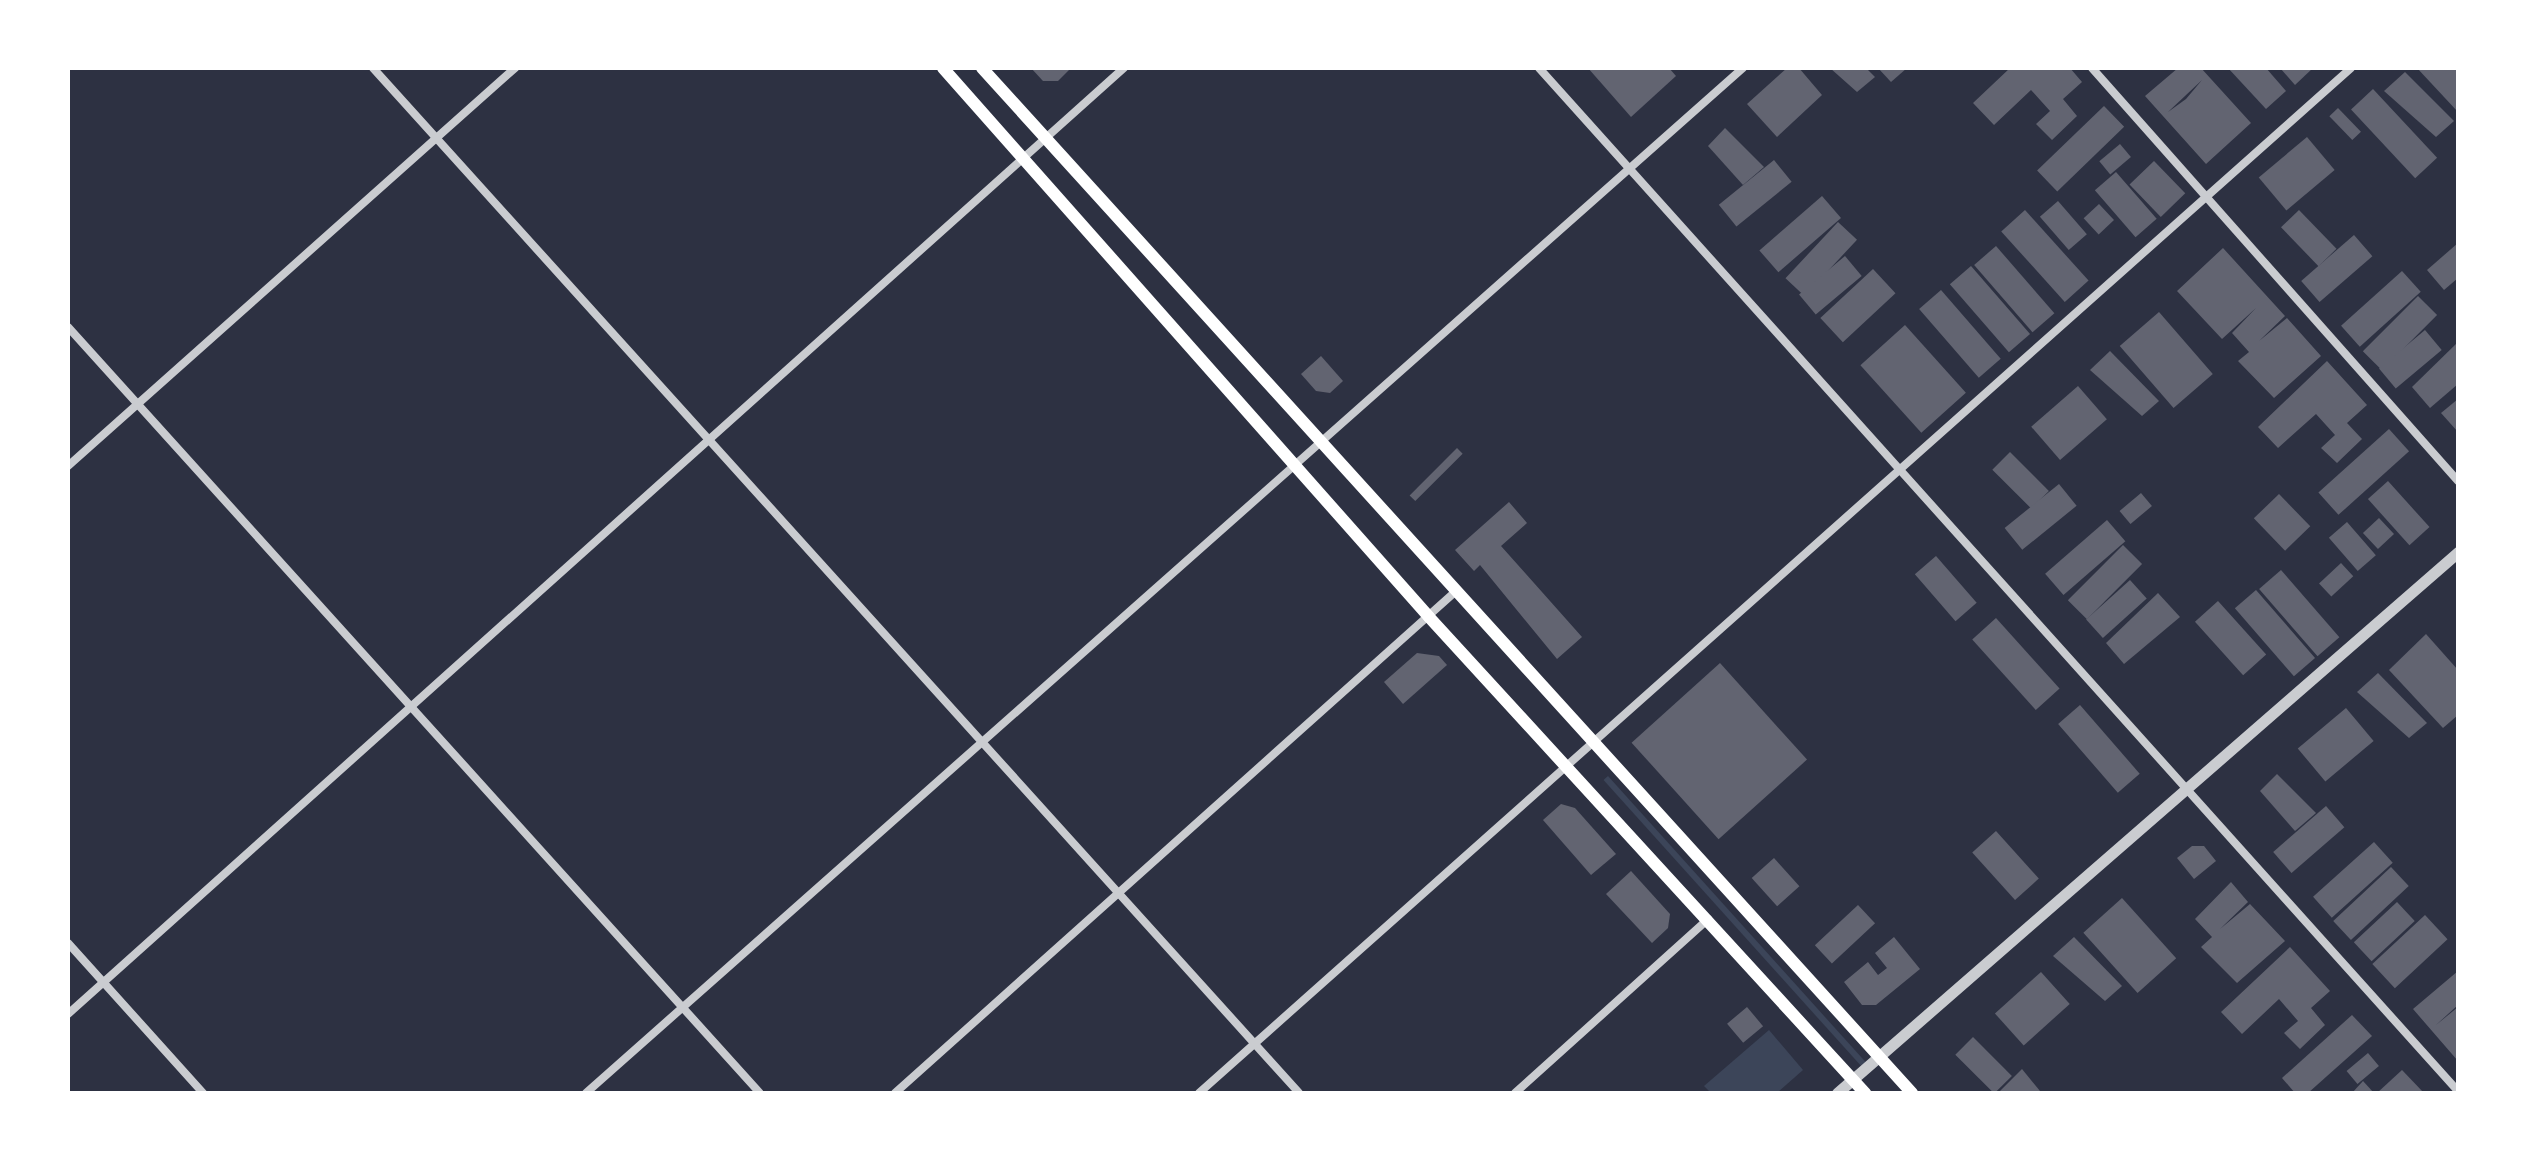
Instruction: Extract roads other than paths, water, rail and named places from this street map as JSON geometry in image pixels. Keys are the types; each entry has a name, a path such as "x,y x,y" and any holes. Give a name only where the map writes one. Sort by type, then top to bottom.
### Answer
{"main road":[{"path":"943,68 1429,617 1569,765 1865,1093"},
{"path":"982,68 1593,745 1880,1054 1912,1093"}],"street":[{"path":"373,68 1299,1093"},
{"path":"68,466 438,140 515,68"},
{"path":"68,1014 1124,68"},
{"path":"1539,68 2187,784 2458,1091"},
{"path":"586,1093 984,744 1743,68"},
{"path":"2092,68 2210,196 2458,481"},
{"path":"1199,1093 1902,471 2351,68"},
{"path":"68,327 135,405 413,706 680,1008 760,1093"},
{"path":"1837,1093 2187,784 2458,552"},
{"path":"895,1093 1455,592"},
{"path":"1515,1093 1708,919"},
{"path":"68,943 203,1093"}]}
